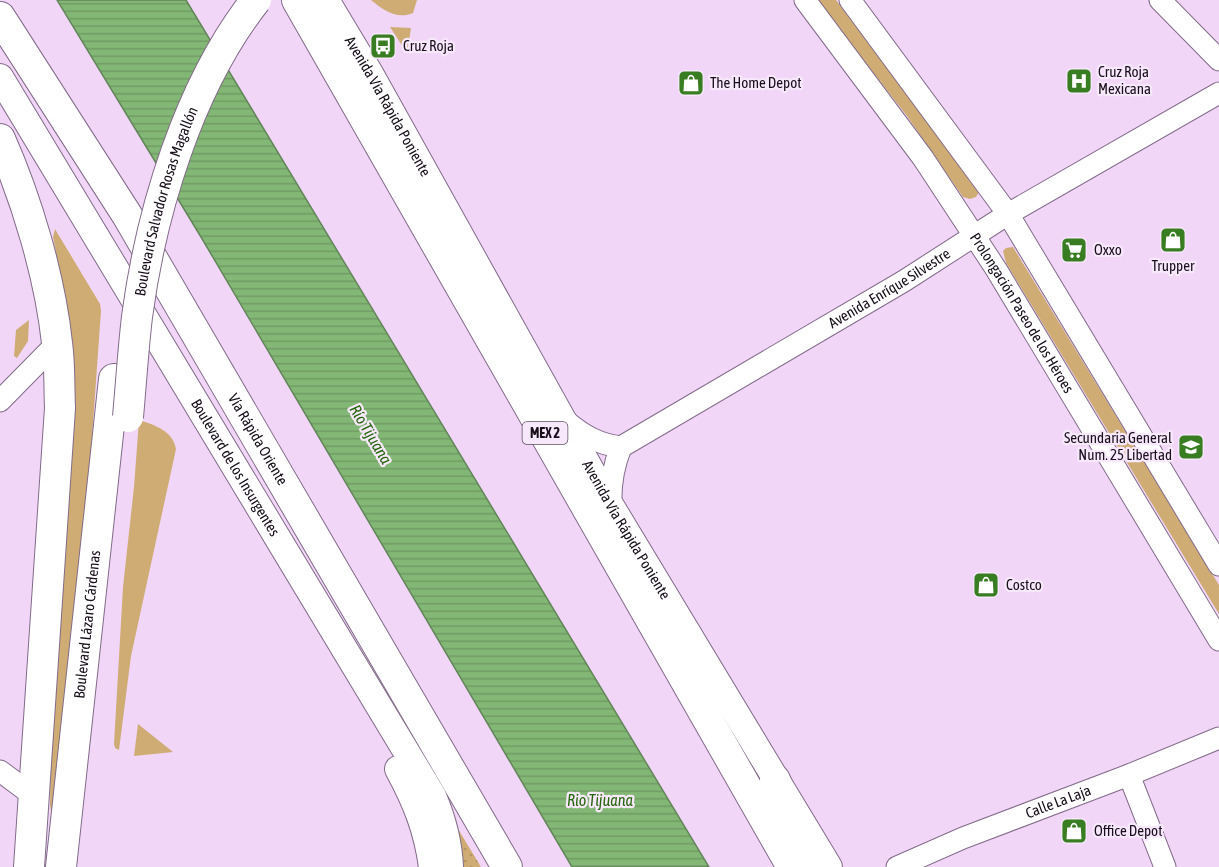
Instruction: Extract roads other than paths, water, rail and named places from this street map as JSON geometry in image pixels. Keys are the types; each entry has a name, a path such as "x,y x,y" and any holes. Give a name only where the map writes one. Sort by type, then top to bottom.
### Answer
{"highway":[{"name":"Boulevard Salvador Rosas Magallón","path":"114,379 125,261 138,206 158,144 178,97 233,0"},
{"name":"Boulevard Salvador Rosas Magallón","path":"128,417 138,316 157,211 194,108 218,58 256,0"},
{"name":"Avenida Vía Rápida Poniente","path":"297,0 792,867"},
{"name":"Vía Rápida Oriente","path":"0,17 127,215 507,867"},
{"path":"0,139 14,172 44,274 57,343 60,408 29,867"},
{"name":"Boulevard Lázaro Cárdenas","path":"61,867 114,379"},
{"name":"Boulevard Lázaro Cárdenas","path":"80,867 128,417"},
{"path":"775,780 811,867"}],"main road":[{"name":"Avenida Vía Rápida Poniente","path":"326,0 377,86 611,506 829,867"},
{"name":"Boulevard de los Insurgentes","path":"0,77 433,796 443,820 449,846 450,867"},
{"name":"Boulevard de los Insurgentes","path":"0,105 374,727 414,799 424,827 432,867"}],"street":[{"name":"Prolongación Paseo de los Héroes","path":"805,0 923,158 974,236 1031,326 1219,640"},
{"path":"850,0 1008,214 1219,565"},
{"path":"1160,0 1219,60"},
{"name":"Avenida Enríque Silvestre","path":"621,447 904,281 1008,214 1219,93"},
{"path":"0,401 57,343"},
{"path":"561,416 581,434 593,440 621,447 610,486 611,506"},
{"name":"Calle La Laja","path":"897,867 963,838 1219,738"},
{"path":"0,771 35,797"},
{"path":"1129,775 1165,867"}],"water":[{"name":"Rio Tijuana","path":"57,0 186,0 709,867 572,867 201,237"}],"place":[{"name":"Cruz Roja","path":"383,46"},
{"name":"Cruz Roja Mexicana","path":"1079,81"},
{"name":"The Home Depot","path":"691,83"},
{"name":"Trupper","path":"1173,240"},
{"name":"Oxxo","path":"1074,250"},
{"name":"Secundaria General Num. 25 Libertad","path":"1191,447"},
{"name":"Costco","path":"986,585"},
{"name":"Office Depot","path":"1074,831"}],"water label":[{"name":"Río Tijuana","path":"371,434"}]}
